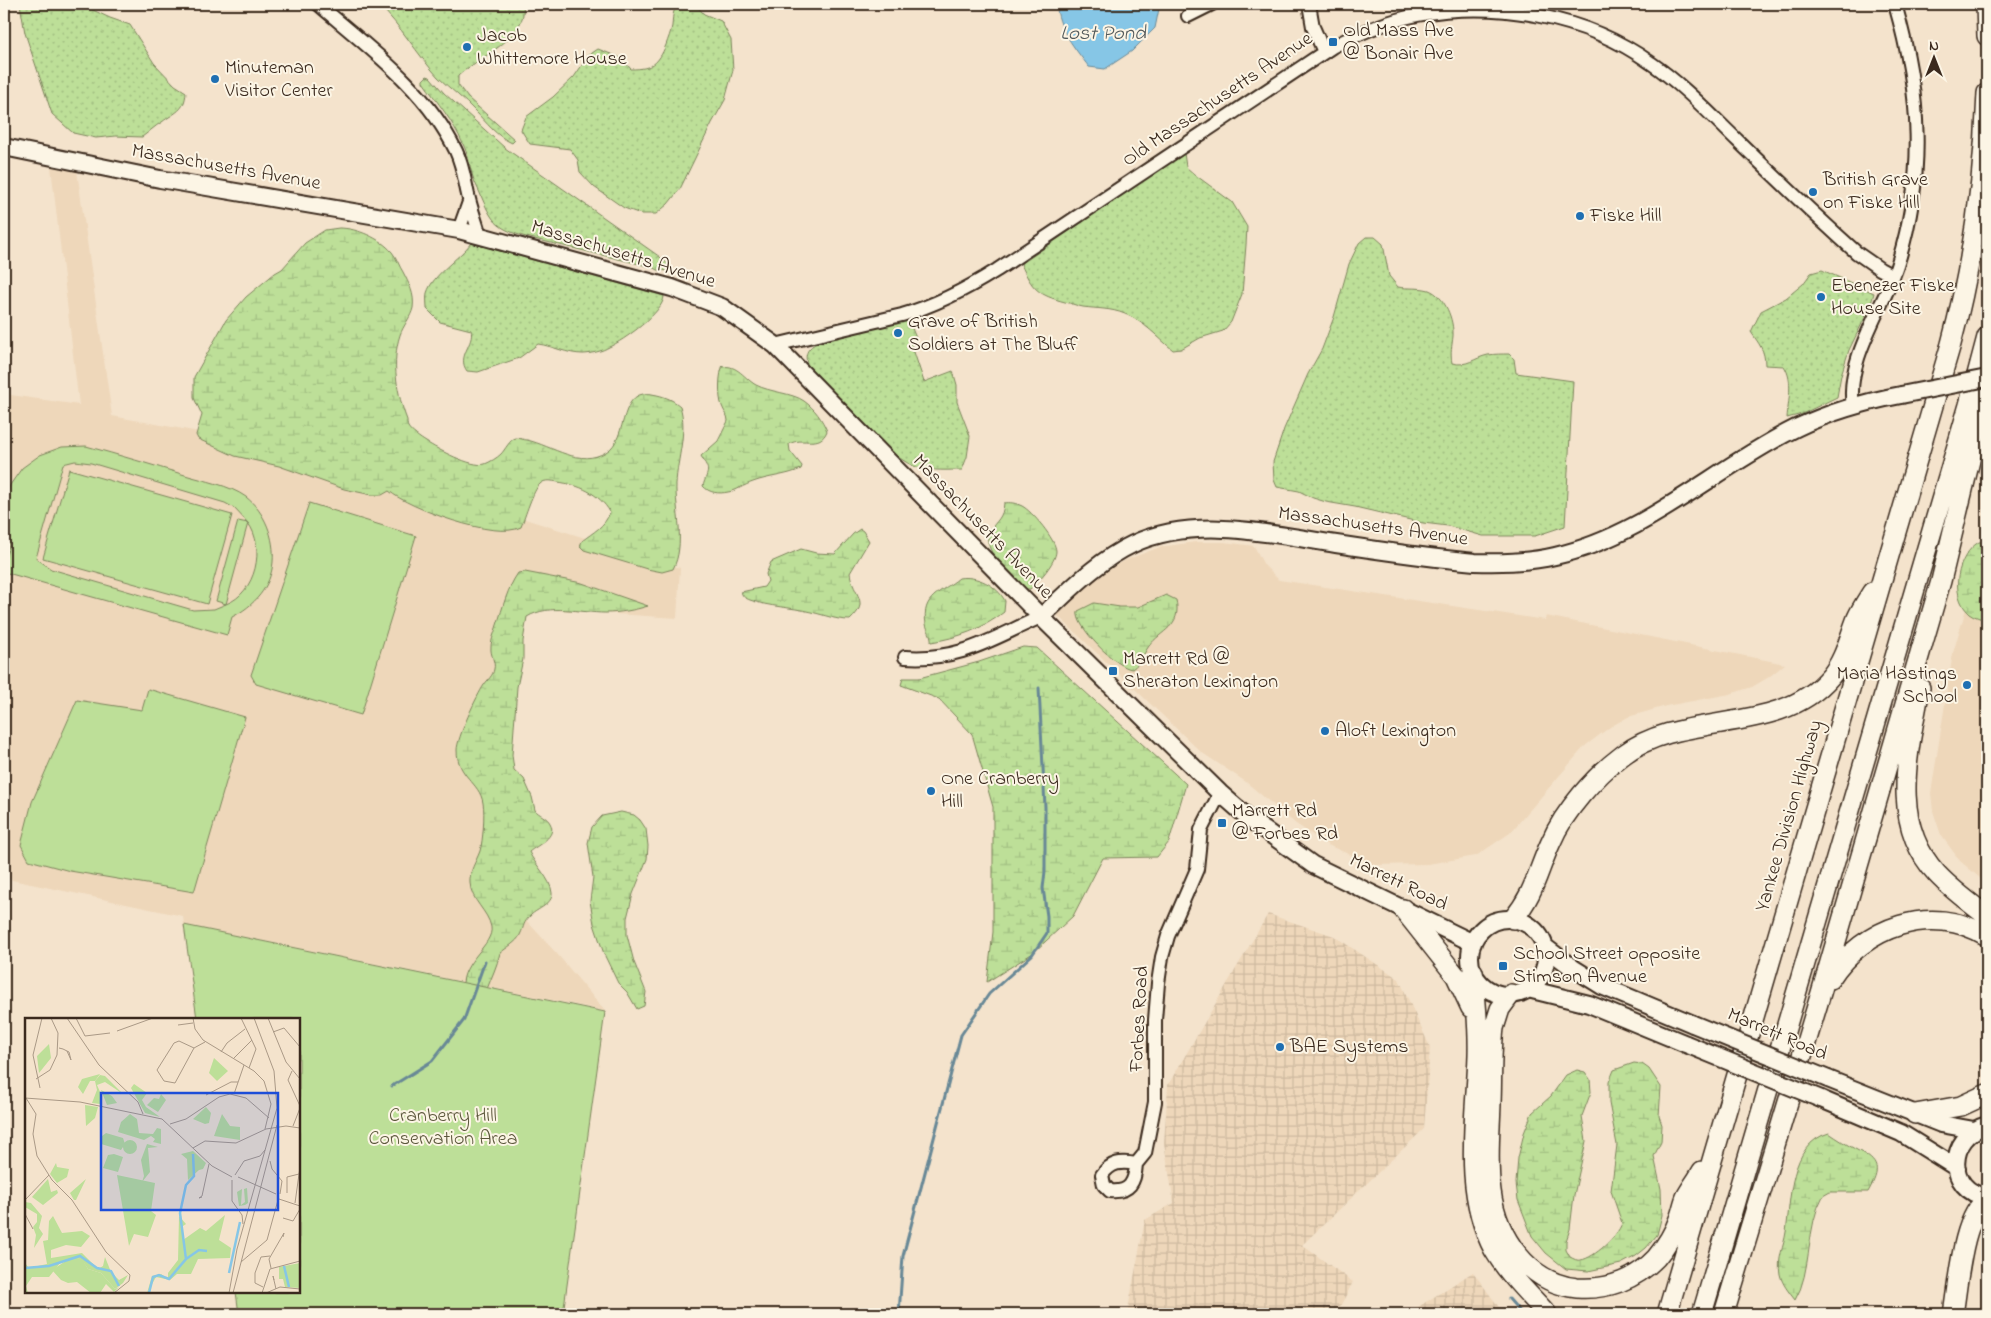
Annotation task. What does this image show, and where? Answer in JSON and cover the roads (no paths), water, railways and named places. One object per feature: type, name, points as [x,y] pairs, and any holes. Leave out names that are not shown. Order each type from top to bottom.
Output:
[{"type":"highway","points":[[1986,4],[1987,36]]},
{"type":"highway","name":"Yankee Division Highway","points":[[1667,1314],[1946,363],[1965,286],[1980,188],[1987,93]]},
{"type":"highway","points":[[1724,1314],[1821,993],[1929,620],[1978,427],[1985,346]]},
{"type":"highway","points":[[1702,1314],[1985,346]]},
{"type":"highway","points":[[1513,919],[1530,896],[1548,848],[1560,825],[1580,799],[1615,761],[1634,747],[1652,738],[1775,712],[1798,702],[1816,691],[1839,665],[1858,617],[1888,562]]},
{"type":"highway","points":[[1929,620],[1924,668],[1907,768],[1905,795],[1907,812],[1917,844],[1936,873],[1987,916]]},
{"type":"highway","points":[[1403,909],[1460,984],[1468,1001],[1478,1036]]},
{"type":"highway","points":[[1821,993],[1838,967],[1851,952],[1875,935],[1895,927],[1925,921],[1947,922],[1972,929],[1987,936]]},
{"type":"highway","points":[[1473,972],[1478,1036],[1474,1171],[1478,1209],[1487,1234],[1500,1259],[1547,1314]]},
{"type":"highway","points":[[1520,992],[1500,1009],[1494,1028],[1490,1184],[1495,1210],[1503,1231],[1513,1250],[1532,1270],[1555,1283],[1585,1288],[1600,1288],[1615,1284],[1638,1272],[1653,1260],[1668,1242],[1686,1198],[1716,1149]]},
{"type":"highway","points":[[1915,1114],[1961,1106],[1987,1094]]},
{"type":"highway","points":[[1953,1314],[1967,1232],[1974,1213],[1987,1199]]},
{"type":"main road","name":"Massachusetts Avenue","points":[[4,148],[222,190],[459,230],[686,293],[722,307],[775,345],[1041,617],[1090,571],[1121,550],[1150,538],[1191,529],[1212,528],[1263,533],[1475,562],[1502,563],[1554,557],[1601,542],[1626,530],[1782,436],[1811,421],[1853,406],[1987,378]]},
{"type":"main road","name":"Marrett Road","points":[[1041,617],[1220,793],[1268,834],[1313,865],[1473,942]]},
{"type":"main road","points":[[1520,992],[1535,984],[1544,971],[1545,947],[1532,928],[1513,919],[1499,920],[1486,926],[1481,931],[1473,942],[1470,957],[1473,972],[1487,988],[1501,994],[1520,992],[1589,1004],[1901,1133],[1957,1168]]},
{"type":"main road","name":"Marrett Road","points":[[1545,947],[1573,968],[1602,986],[1941,1124],[1981,1128]]},
{"type":"main road","points":[[1981,1128],[1960,1145],[1956,1159],[1957,1168],[1965,1186],[1987,1199]]},
{"type":"street","points":[[318,4],[406,81],[434,112],[464,170],[470,202],[480,236]]},
{"type":"street","points":[[1188,16],[1212,4]]},
{"type":"street","points":[[1309,4],[1313,27],[1324,52]]},
{"type":"street","points":[[1853,406],[1852,386],[1856,361],[1893,276],[1910,216],[1917,145],[1916,107],[1912,75],[1895,4]]},
{"type":"street","name":"Old Massachusetts Avenue","points":[[775,345],[911,312],[966,289],[1324,52],[1371,29],[1416,15],[1499,6],[1543,15],[1574,24],[1610,38],[1643,57],[1692,97],[1856,253],[1875,267],[1893,276]]},
{"type":"street","points":[[459,230],[470,202]]},
{"type":"street","points":[[905,657],[930,658],[953,654],[982,644],[1041,617]]},
{"type":"street","name":"Forbes Road","points":[[1136,1164],[1145,1153],[1155,1102],[1155,1020],[1162,957],[1168,936],[1197,868],[1201,830],[1220,793]]},
{"type":"water","name":"Lost Pond","points":[[1057,4],[1160,4],[1155,28],[1132,51],[1105,69],[1089,67],[1078,53],[1063,29]]},
{"type":"waterway","points":[[899,1314],[903,1256],[961,1035],[989,994],[1032,955],[1047,933],[1047,916],[1043,888],[1045,872],[1045,807],[1039,688]]},
{"type":"waterway","points":[[392,1086],[432,1061],[464,1020],[485,961]]},
{"type":"waterway","points":[[1509,1299],[1522,1314]]},
{"type":"place","name":"Old Mass Ave @ Bonair Ave","points":[[1333,42]]},
{"type":"place","name":"Jacob Whittemore House","points":[[467,47]]},
{"type":"place","name":"Minuteman Visitor Center","points":[[215,79]]},
{"type":"place","name":"British Grave on Fiske Hill","points":[[1813,192]]},
{"type":"place","name":"Fiske Hill","points":[[1580,216]]},
{"type":"place","name":"Ebenezer Fiske House Site","points":[[1821,297]]},
{"type":"place","name":"Grave of British Soldiers at The Bluff","points":[[898,333]]},
{"type":"place","name":"Marrett Rd @ Sheraton Lexington","points":[[1113,671]]},
{"type":"place","name":"Maria Hastings School","points":[[1967,685]]},
{"type":"place","name":"Aloft Lexington","points":[[1325,731]]},
{"type":"place","name":"One Cranberry Hill","points":[[931,791]]},
{"type":"place","name":"Marrett Rd @ Forbes Rd","points":[[1222,823]]},
{"type":"place","name":"School Street opposite Stimson Avenue","points":[[1503,966]]},
{"type":"place","name":"BAE Systems","points":[[1280,1047]]},
{"type":"park label","name":"Cranberry Hill Conservation Area","points":[[443,1128]]}]
